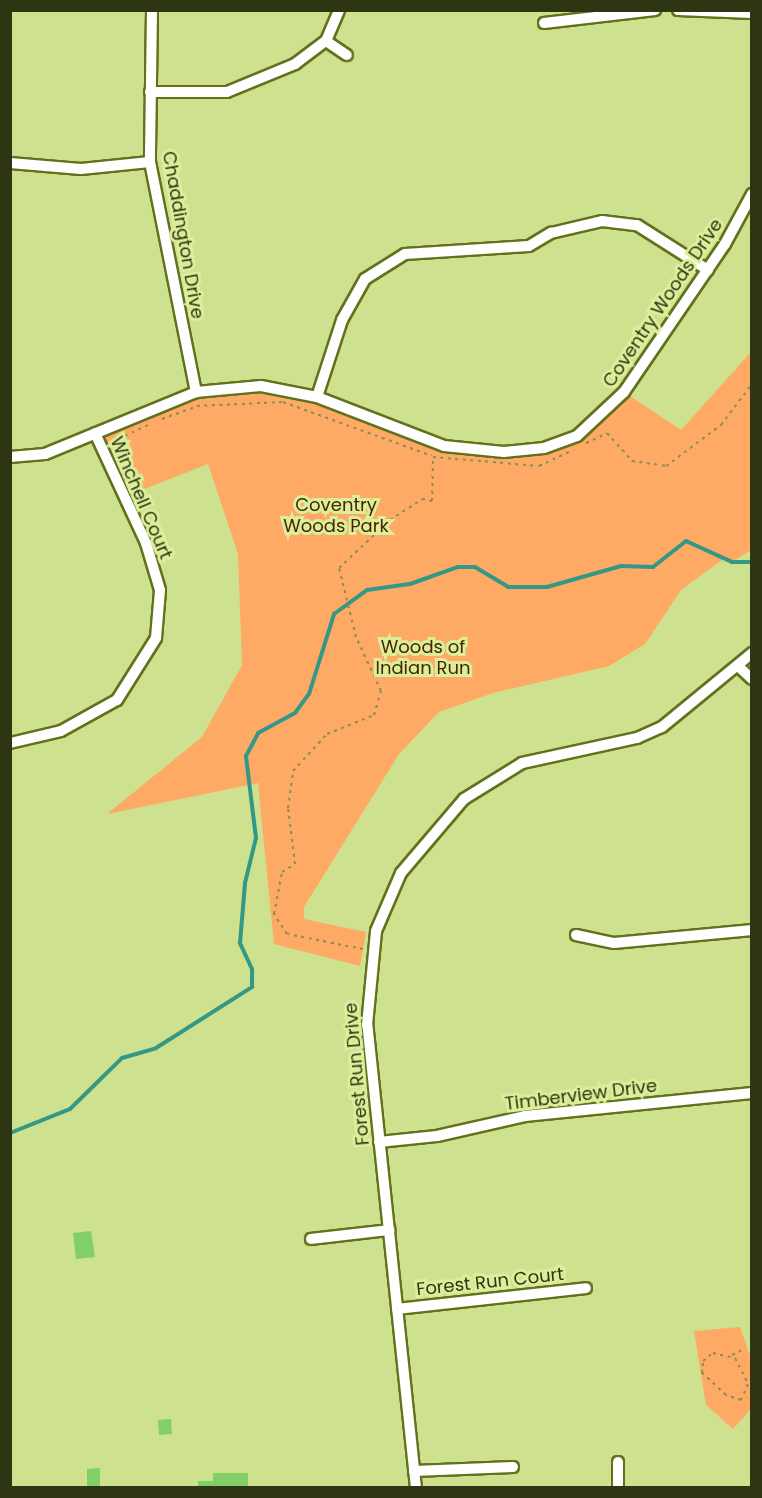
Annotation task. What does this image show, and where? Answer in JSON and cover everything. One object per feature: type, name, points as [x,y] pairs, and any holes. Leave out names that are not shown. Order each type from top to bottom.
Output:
[{"type":"street","name":"Chaddington Drive","points":[[152,10],[150,162],[196,392]]},
{"type":"street","points":[[150,92],[227,92],[295,64],[326,41],[339,10]]},
{"type":"street","points":[[544,23],[655,10]]},
{"type":"street","points":[[678,10],[752,13]]},
{"type":"street","points":[[326,41],[347,55]]},
{"type":"street","points":[[10,163],[81,170],[150,162]]},
{"type":"street","name":"Coventry Woods Drive","points":[[10,457],[45,453],[196,392],[261,386],[317,397],[444,446],[504,452],[543,448],[577,436],[624,392],[708,270],[752,194]]},
{"type":"street","points":[[317,397],[342,321],[365,279],[405,254],[529,246],[551,233],[602,221],[637,225],[708,270]]},
{"type":"street","name":"Winchell Court","points":[[10,743],[62,731],[117,700],[156,638],[160,590],[146,543],[95,434]]},
{"type":"street","name":"Forest Run Drive","points":[[416,1488],[367,1015],[371,952],[401,873],[464,799],[522,763],[637,738],[662,727],[752,653]]},
{"type":"street","points":[[738,666],[752,679]]},
{"type":"street","points":[[576,936],[614,943],[752,930]]},
{"type":"street","name":"Timberview Drive","points":[[379,1142],[437,1136],[525,1116],[752,1093]]},
{"type":"street","points":[[311,1239],[389,1230]]},
{"type":"street","name":"Forest Run Court","points":[[397,1309],[586,1288]]},
{"type":"street","points":[[618,1462],[618,1488]]},
{"type":"street","points":[[414,1471],[513,1467]]},
{"type":"path","points":[[118,439],[197,406],[283,402],[433,457],[539,466],[607,433],[632,461],[666,466],[721,425],[752,384]]},
{"type":"path","points":[[371,952],[287,934],[274,914],[282,872],[295,864],[288,808],[294,771],[327,735],[374,715],[381,691],[356,637],[339,568],[390,520],[422,499],[432,501],[433,457]]},
{"type":"path","points":[[732,1355],[750,1393],[733,1400],[702,1373],[707,1356],[732,1355],[744,1349]]},
{"type":"green space","name":"Coventry Woods Park","points":[[751,352],[751,550],[732,562],[722,560],[681,590],[645,644],[609,666],[493,693],[439,712],[399,754],[304,907],[304,919],[366,932],[360,966],[274,944],[258,783],[107,814],[202,737],[242,665],[238,554],[208,464],[124,497],[95,433],[196,392],[261,386],[317,397],[444,446],[504,452],[577,436],[624,392],[681,430]]},
{"type":"green space","points":[[740,1327],[751,1358],[751,1409],[733,1429],[706,1405],[694,1331]]},
{"type":"building","points":[[91,1231],[95,1257],[76,1259],[73,1233]]},
{"type":"building","points":[[171,1419],[172,1434],[159,1435],[158,1420]]},
{"type":"building","points":[[100,1468],[100,1487],[87,1488],[87,1469]]},
{"type":"building","points":[[213,1473],[248,1473],[248,1487],[198,1488],[198,1481],[213,1481]]},
{"type":"waterway","points":[[10,1133],[70,1109],[122,1058],[156,1048],[252,987],[252,969],[240,943],[245,883],[256,838],[246,756],[258,733],[295,713],[309,694],[334,614],[367,590],[410,584],[458,567],[475,567],[508,587],[547,587],[621,566],[653,567],[686,541],[732,562],[752,562]]},
{"type":"park label","name":"Woods of Indian Run","points":[[423,658]]}]
